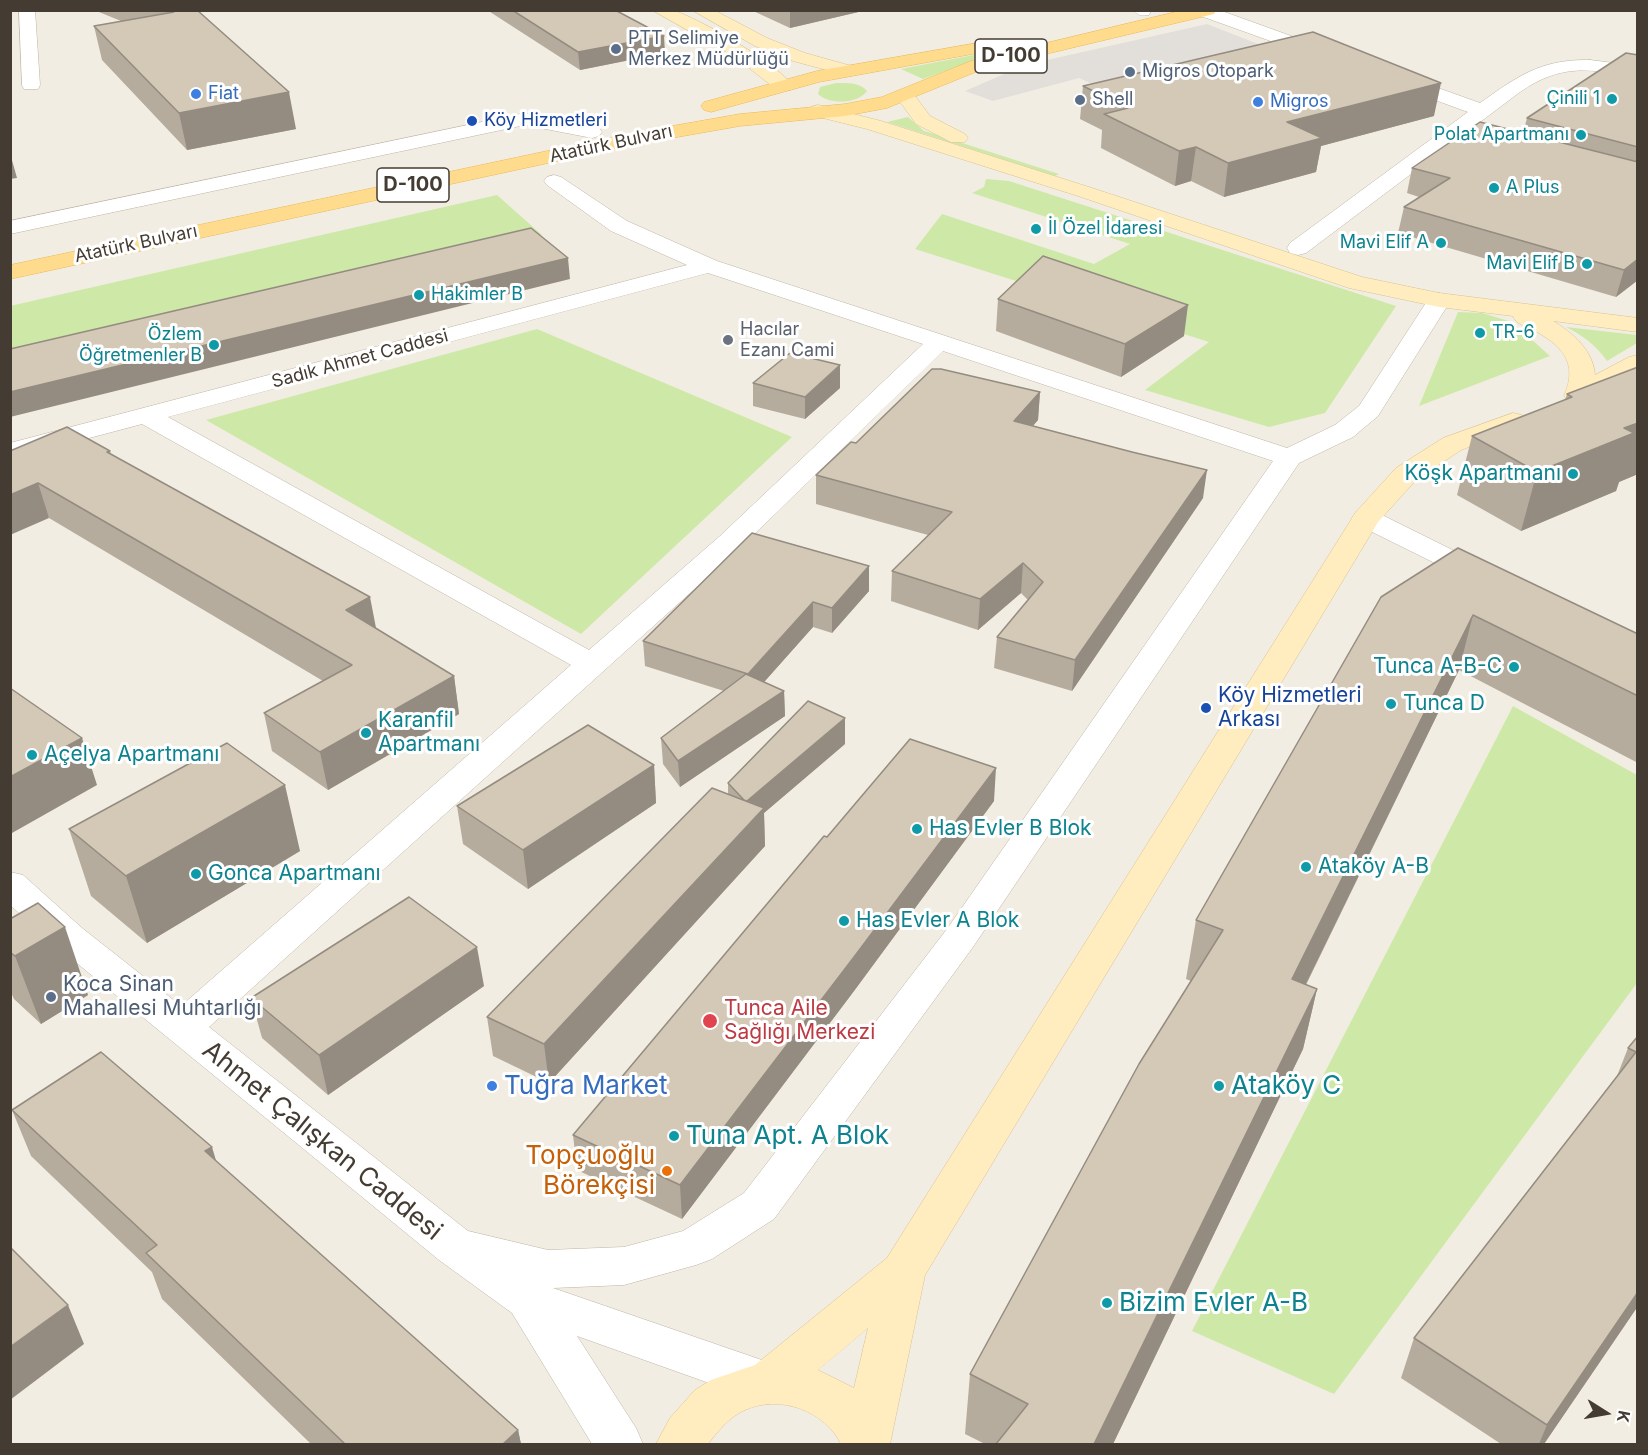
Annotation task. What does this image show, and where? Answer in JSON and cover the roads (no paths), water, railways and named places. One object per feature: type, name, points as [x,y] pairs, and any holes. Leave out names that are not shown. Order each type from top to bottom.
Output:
[{"type":"main road","points":[[660,10],[769,71],[784,86],[787,96],[796,104],[874,125],[1085,192],[1340,278],[1388,291],[1439,300],[1638,325]]},
{"type":"main road","points":[[700,10],[761,42],[799,57],[887,84],[904,96],[923,120],[961,139],[1298,248],[1412,280],[1638,310]]},
{"type":"main road","name":"Atatürk Bulvarı","points":[[10,256],[592,132],[849,71],[944,55],[1144,11]]},
{"type":"main road","name":"Atatürk Bulvarı","points":[[10,272],[632,139],[740,120],[876,104],[904,96],[976,65],[1206,11]]},
{"type":"main road","points":[[1487,306],[1546,326],[1564,341],[1580,359],[1583,374],[1578,396]]},
{"type":"main road","points":[[1578,396],[1638,362]]},
{"type":"main road","points":[[768,1383],[903,1271],[1366,518],[1406,474],[1452,444],[1578,396],[1638,381]]},
{"type":"main road","points":[[866,1444],[903,1271]]},
{"type":"main road","points":[[680,1444],[691,1427],[712,1405],[738,1390],[768,1383],[798,1385],[826,1395],[850,1413],[866,1444]]},
{"type":"street","points":[[27,10],[31,85]]},
{"type":"street","points":[[1206,11],[1339,59]]},
{"type":"street","points":[[1298,248],[1513,88],[1543,71],[1571,66],[1609,67],[1638,72]]},
{"type":"street","points":[[1383,75],[1483,111]]},
{"type":"street","points":[[10,228],[525,119],[592,132]]},
{"type":"street","points":[[1454,133],[1477,139]]},
{"type":"street","points":[[554,182],[619,226],[708,266],[1289,457]]},
{"type":"street","name":"Sadık Ahmet Caddesi","points":[[10,451],[708,266]]},
{"type":"street","points":[[455,1247],[548,1269],[624,1266],[696,1246],[759,1206],[960,938],[1289,457],[1344,431],[1369,411],[1439,300]]},
{"type":"street","points":[[182,1028],[730,542],[938,343]]},
{"type":"street","points":[[147,416],[592,664]]},
{"type":"street","points":[[1366,518],[1505,586]]},
{"type":"street","name":"Ahmet Çalışkan Caddesi","points":[[10,884],[54,946],[182,1028],[455,1247],[528,1299],[768,1383]]},
{"type":"street","name":"Ahmet Çalışkan Caddesi","points":[[528,1299],[617,1444]]},
{"type":"place","name":"PTT Selimiye Merkez Müdürlüğü","points":[[616,49]]},
{"type":"place","name":"Migros Otopark","points":[[1130,72]]},
{"type":"place","name":"Fiat","points":[[196,94]]},
{"type":"place","name":"Çinili 1","points":[[1612,99]]},
{"type":"place","name":"Shell","points":[[1080,100]]},
{"type":"place","name":"Migros","points":[[1258,102]]},
{"type":"place","name":"Köy Hizmetleri","points":[[472,121]]},
{"type":"place","name":"Polat Apartmanı","points":[[1581,135]]},
{"type":"place","name":"A Plus","points":[[1494,188]]},
{"type":"place","name":"İl Özel İdaresi","points":[[1036,229]]},
{"type":"place","name":"Mavi Elif A","points":[[1441,243]]},
{"type":"place","name":"Mavi Elif B","points":[[1587,264]]},
{"type":"place","name":"Hakimler B","points":[[419,295]]},
{"type":"place","name":"TR-6","points":[[1480,333]]},
{"type":"place","name":"Hacılar Ezanı Cami","points":[[728,340]]},
{"type":"place","name":"Özlem Öğretmenler B","points":[[214,345]]},
{"type":"place","name":"Köşk Apartmanı","points":[[1573,474]]},
{"type":"place","name":"Tunca A-B-C","points":[[1514,667]]},
{"type":"place","name":"Tunca D","points":[[1391,704]]},
{"type":"place","name":"Köy Hizmetleri Arkası","points":[[1206,708]]},
{"type":"place","name":"Karanfil Apartmanı","points":[[366,733]]},
{"type":"place","name":"Açelya Apartmanı","points":[[32,755]]},
{"type":"place","name":"Has Evler B Blok","points":[[917,829]]},
{"type":"place","name":"Ataköy A-B","points":[[1306,867]]},
{"type":"place","name":"Gonca Apartmanı","points":[[196,874]]},
{"type":"place","name":"Has Evler A Blok","points":[[844,921]]},
{"type":"place","name":"Koca Sinan Mahallesi Muhtarlığı","points":[[51,997]]},
{"type":"place","name":"Tunca Aile Sağlığı Merkezi","points":[[710,1021]]},
{"type":"place","name":"Tuğra Market","points":[[492,1086]]},
{"type":"place","name":"Ataköy C","points":[[1219,1086]]},
{"type":"place","name":"Tuna Apt. A Blok","points":[[674,1136]]},
{"type":"place","name":"Topçuoğlu Börekçisi","points":[[667,1171]]},
{"type":"place","name":"Bizim Evler A-B","points":[[1107,1303]]}]
